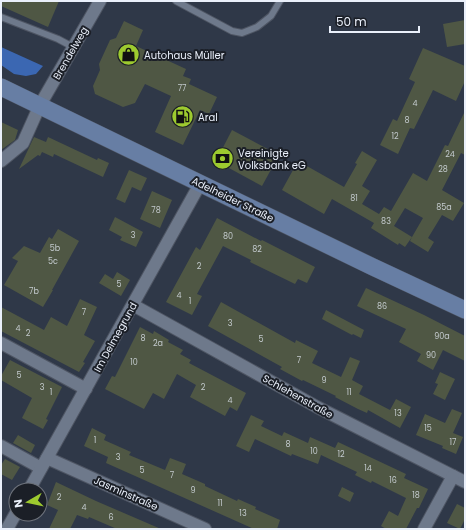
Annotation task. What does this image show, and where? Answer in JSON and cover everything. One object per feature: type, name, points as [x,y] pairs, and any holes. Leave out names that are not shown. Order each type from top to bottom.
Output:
[{"type":"main road","name":"Adelheider Straße","points":[[1,87],[200,184],[465,310]]},
{"type":"street","name":"Brendelweg","points":[[1,161],[23,144],[40,105],[100,1]]},
{"type":"street","name":"Im Delmegrund","points":[[33,482],[200,184]]},
{"type":"street","name":"Schlehenstraße","points":[[133,305],[317,407],[465,482]]},
{"type":"street","points":[[1,343],[86,389]]},
{"type":"street","points":[[1,446],[41,468]]},
{"type":"street","name":"Jasminstraße","points":[[47,458],[205,529]]},
{"type":"street","points":[[424,529],[453,476]]},
{"type":"lane","points":[[176,1],[232,31],[242,33],[257,26],[270,16],[280,1]]},
{"type":"lane","points":[[1,16],[58,39],[73,47]]},
{"type":"shaded area","points":[[1,47],[43,66],[36,74],[26,76],[14,74],[1,65]]},
{"type":"building","points":[[1,1],[59,1],[48,27],[1,6]]},
{"type":"building","points":[[465,20],[465,44],[447,47],[443,24]]},
{"type":"building","name":"Autohaus Müller","points":[[124,21],[143,30],[136,46],[186,69],[183,76],[191,79],[189,84],[217,97],[209,114],[200,110],[183,145],[155,132],[171,96],[145,84],[135,103],[123,107],[95,94],[93,86],[100,70],[99,64],[110,40],[116,38]]},
{"type":"building","points":[[423,48],[465,66],[465,81],[456,101],[433,90],[414,129],[410,128],[398,154],[380,145],[393,119],[397,121],[415,82],[409,79]]},
{"type":"building","points":[[465,111],[465,155],[461,153],[442,190],[464,203],[453,221],[442,215],[428,238],[434,242],[428,252],[410,241],[412,237],[405,247],[399,243],[398,245],[371,228],[374,223],[332,199],[324,214],[282,190],[298,161],[344,187],[357,164],[355,163],[362,151],[377,160],[362,186],[370,191],[362,204],[379,214],[384,207],[391,211],[413,173],[427,181],[445,145],[448,146]],"holes":[[[405,208],[423,218],[412,237],[394,226]]]},
{"type":"building","points":[[1,122],[18,130],[15,140],[1,150]]},
{"type":"building","points":[[232,130],[279,155],[262,186],[216,161]]},
{"type":"building","points":[[34,137],[46,142],[48,137],[97,160],[98,158],[109,163],[103,177],[54,154],[53,157],[42,152],[40,156],[38,155],[19,169]]},
{"type":"building","points":[[129,170],[147,178],[141,191],[132,187],[125,203],[116,199]]},
{"type":"building","points":[[152,191],[172,200],[160,228],[140,219]]},
{"type":"building","points":[[115,217],[143,232],[136,247],[120,240],[122,237],[109,230]]},
{"type":"building","points":[[217,218],[315,267],[307,283],[298,279],[295,284],[250,262],[251,260],[223,246],[197,294],[202,296],[192,315],[166,302],[196,247],[200,250]]},
{"type":"building","points":[[58,229],[79,241],[43,307],[4,285],[18,261],[12,258],[24,246],[40,253],[49,237],[52,239]]},
{"type":"building","points":[[117,272],[130,280],[121,296],[99,283],[105,274],[113,279]]},
{"type":"building","points":[[366,288],[465,336],[465,361],[443,350],[433,370],[417,361],[421,354],[399,342],[406,329],[357,306]]},
{"type":"building","points":[[80,299],[97,307],[84,335],[95,341],[83,362],[85,363],[79,372],[1,331],[1,307],[44,330],[51,317],[67,326]]},
{"type":"building","points":[[221,302],[295,343],[296,340],[318,351],[312,363],[341,377],[350,357],[360,361],[352,380],[363,386],[359,394],[390,410],[396,399],[411,407],[400,428],[368,410],[367,413],[335,397],[336,396],[303,380],[302,381],[280,369],[282,367],[208,326]]},
{"type":"building","points":[[326,310],[364,330],[361,338],[353,334],[352,335],[322,319]]},
{"type":"building","points":[[140,327],[153,334],[154,331],[169,340],[168,342],[183,350],[180,354],[191,360],[189,363],[246,393],[237,411],[230,407],[225,416],[190,397],[196,385],[177,374],[164,399],[153,393],[144,409],[105,389],[112,376],[115,377]]},
{"type":"building","points":[[10,360],[62,387],[46,419],[48,420],[43,429],[22,418],[32,398],[1,380],[1,376]]},
{"type":"building","points":[[440,372],[455,379],[445,400],[433,394],[438,384],[435,383]]},
{"type":"building","points":[[452,409],[462,413],[453,433],[463,437],[456,454],[442,448],[443,446],[416,435],[425,414],[445,423]]},
{"type":"building","points":[[251,415],[264,421],[261,426],[282,436],[284,432],[308,443],[310,437],[335,448],[338,442],[406,474],[404,478],[428,489],[419,508],[417,508],[406,529],[386,529],[381,526],[389,511],[398,516],[406,498],[372,481],[371,483],[355,475],[357,472],[321,455],[318,464],[292,454],[291,456],[255,439],[249,452],[236,446]]},
{"type":"building","points":[[92,428],[106,435],[104,440],[131,452],[129,455],[165,470],[170,458],[186,464],[182,474],[237,501],[238,499],[256,507],[255,509],[280,520],[277,529],[254,529],[106,463],[108,457],[84,446]]},
{"type":"building","points":[[18,435],[35,445],[31,453],[13,443]]},
{"type":"building","points":[[5,459],[20,467],[12,480],[1,474],[1,465]]},
{"type":"building","points":[[56,482],[161,529],[117,529],[89,517],[88,519],[77,515],[70,529],[49,529],[58,510],[48,505]]},
{"type":"building","points":[[342,487],[354,493],[350,502],[338,496]]},
{"type":"building","points":[[457,504],[465,508],[465,519],[460,529],[447,523]]},
{"type":"place","name":"Autohaus Müller","points":[[129,55]]},
{"type":"place","name":"Aral","points":[[182,117]]},
{"type":"place","name":"Vereinigte Volksbank eG","points":[[222,159]]}]
